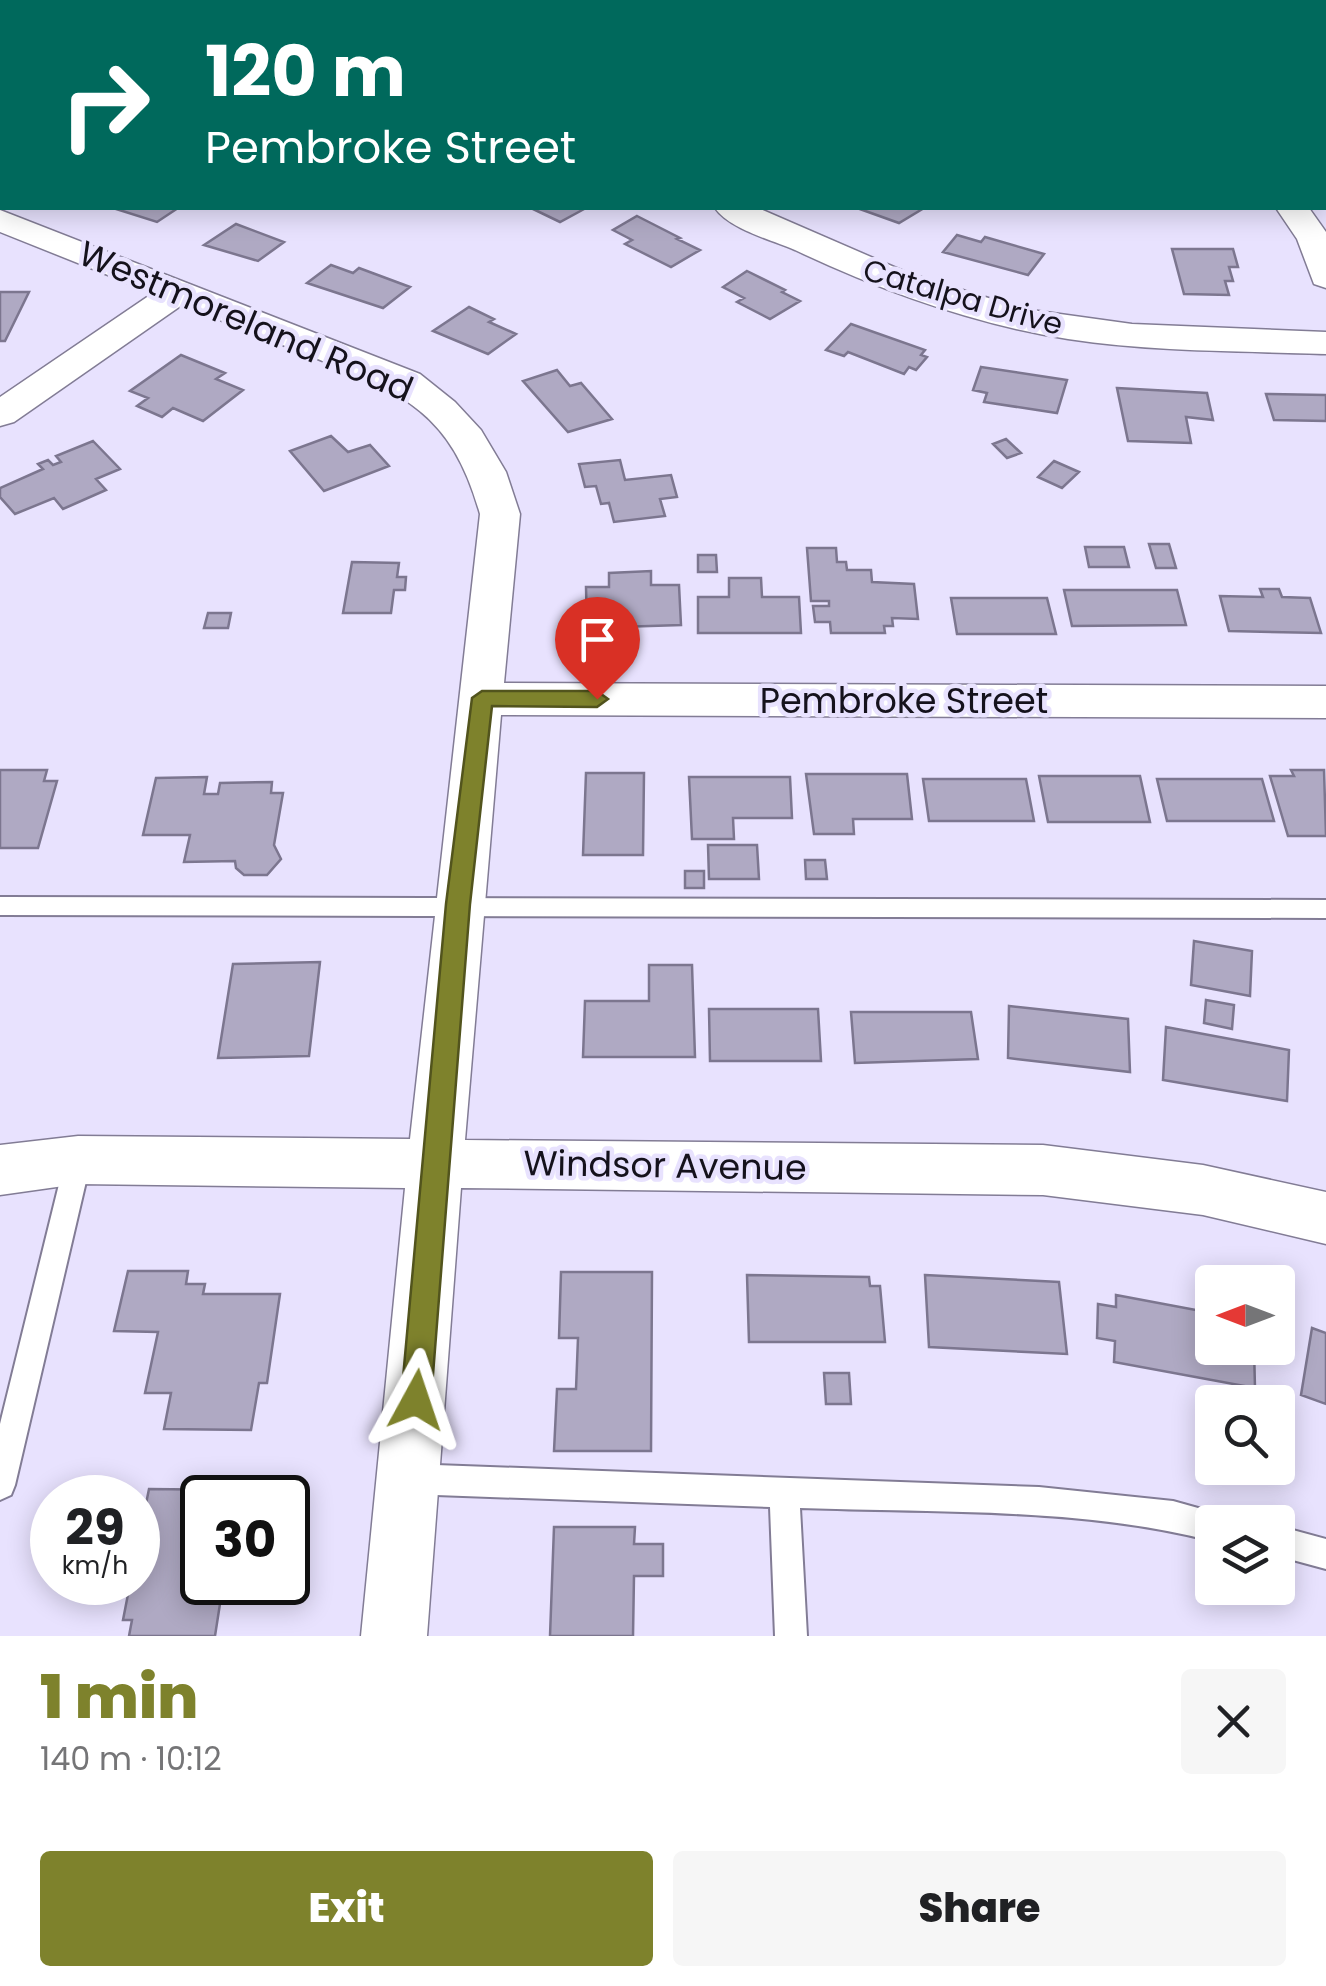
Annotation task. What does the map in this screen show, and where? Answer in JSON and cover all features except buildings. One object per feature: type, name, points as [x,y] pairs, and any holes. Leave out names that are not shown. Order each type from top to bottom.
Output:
[{"type":"street","name":"Catalpa Drive","points":[[736,210],[861,270],[1004,315],[1134,336],[1326,342]]},
{"type":"street","points":[[1293,210],[1314,240],[1326,277]]},
{"type":"street","name":"Westmoreland Road","points":[[0,220],[407,382],[458,424],[478,450],[500,514],[458,904],[394,1636]]},
{"type":"street","points":[[0,414],[181,290]]},
{"type":"street","name":"Pembroke Street","points":[[482,698],[1326,702]]},
{"type":"street","name":"Windsor Avenue","points":[[0,1170],[78,1160],[1044,1170],[1203,1190],[1326,1218]]},
{"type":"lane","points":[[0,906],[458,904],[1326,909]]},
{"type":"lane","points":[[0,1485],[78,1160]]},
{"type":"lane","points":[[409,1479],[1039,1502],[1195,1522]]},
{"type":"lane","points":[[784,1492],[791,1636]]},
{"type":"lane","points":[[1295,1546],[1326,1554]]},
{"type":"route","points":[[416,1400],[458,904],[482,698],[597,699]]}]
